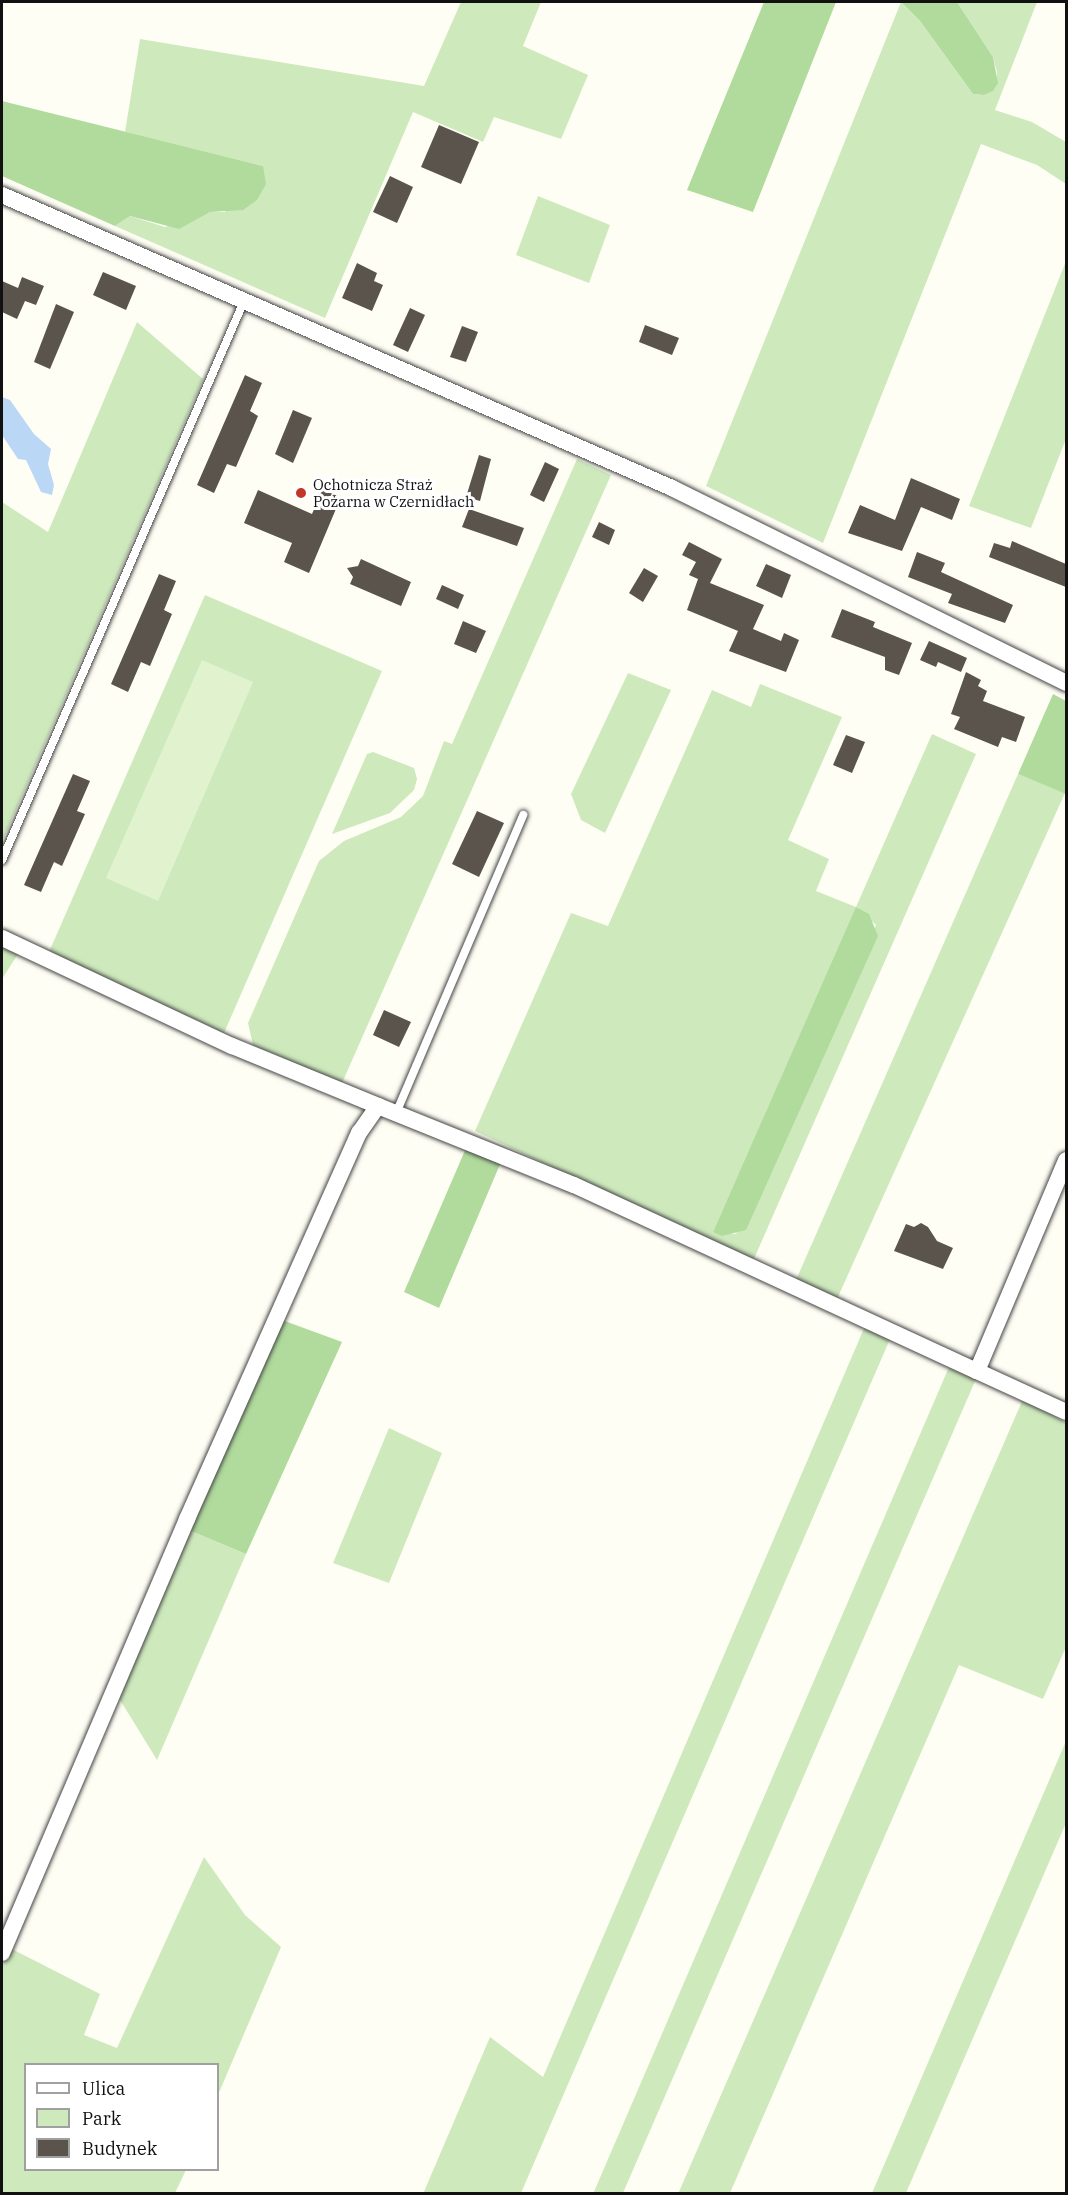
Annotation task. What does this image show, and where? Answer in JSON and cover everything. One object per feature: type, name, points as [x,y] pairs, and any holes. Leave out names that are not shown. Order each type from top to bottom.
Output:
[{"type":"street","points":[[2,195],[672,488],[1066,683]]},
{"type":"street","points":[[2,938],[232,1046],[378,1106],[397,1111],[574,1185],[1066,1412]]},
{"type":"street","points":[[2,1953],[187,1519],[359,1133],[378,1106]]},
{"type":"street","points":[[977,1371],[1066,1160]]},
{"type":"lane","points":[[2,860],[244,301]]},
{"type":"lane","points":[[397,1111],[524,815]]},
{"type":"green space","points":[[461,2],[541,2],[523,46],[588,75],[561,139],[494,117],[483,142],[413,112],[325,318],[115,226],[130,216],[165,227],[210,212],[225,212],[263,166],[125,132],[140,39],[424,86]]},
{"type":"green space","points":[[764,2],[836,2],[753,212],[687,190]]},
{"type":"green space","points":[[901,2],[920,21],[973,94],[984,95],[997,83],[993,57],[957,2],[1037,2],[995,110],[1032,122],[1066,142],[1066,184],[1037,165],[981,144],[823,543],[706,486]]},
{"type":"green space","points":[[901,2],[957,2],[993,57],[998,83],[993,91],[984,95],[973,94],[920,21]]},
{"type":"green space","points":[[2,101],[263,166],[266,184],[257,200],[243,210],[210,212],[179,229],[130,216],[115,226],[2,176]]},
{"type":"green space","points":[[538,196],[610,225],[589,283],[516,255]]},
{"type":"green space","points":[[1066,261],[1066,439],[1031,528],[969,506]]},
{"type":"green space","points":[[137,322],[203,379],[2,842],[2,502],[48,532]]},
{"type":"green space","points":[[577,459],[611,475],[342,1083],[253,1045],[248,1023],[319,861],[344,841],[401,817],[423,796],[444,741],[452,744]]},
{"type":"green space","points":[[205,595],[382,671],[224,1033],[49,952]]},
{"type":"green space","points":[[202,660],[253,682],[158,901],[106,878]]},
{"type":"green space","points":[[628,673],[671,690],[605,833],[581,820],[571,794]]},
{"type":"green space","points":[[760,684],[842,717],[788,840],[829,859],[816,891],[856,907],[932,734],[976,754],[753,1261],[475,1131],[571,913],[608,926],[712,690],[751,707]],"holes":[[[857,907],[876,925],[736,1234],[713,1232]]]},
{"type":"green space","points":[[1053,694],[1066,701],[1066,794],[1018,774]]},
{"type":"green space","points":[[373,752],[414,768],[417,779],[414,790],[390,813],[332,834],[367,754]]},
{"type":"green space","points":[[1018,774],[1065,793],[837,1299],[796,1280]]},
{"type":"green space","points":[[856,907],[869,914],[878,936],[746,1230],[722,1236],[713,1232]]},
{"type":"green space","points":[[2,947],[18,954],[2,979]]},
{"type":"green space","points":[[466,1148],[501,1162],[439,1308],[404,1292]]},
{"type":"green space","points":[[282,1320],[342,1342],[246,1554],[191,1531]]},
{"type":"green space","points":[[865,1326],[890,1339],[521,2193],[423,2194],[490,2037],[543,2077]]},
{"type":"green space","points":[[949,1367],[976,1379],[623,2193],[593,2194]]},
{"type":"green space","points":[[1023,1399],[1066,1423],[1066,1647],[1043,1699],[959,1665],[730,2193],[678,2194]]},
{"type":"green space","points":[[389,1428],[442,1453],[389,1583],[333,1563]]},
{"type":"green space","points":[[191,1531],[246,1554],[157,1760],[117,1695]]},
{"type":"green space","points":[[1066,1741],[1066,1823],[906,2193],[872,2193]]},
{"type":"green space","points":[[204,1857],[245,1915],[281,1947],[219,2093],[219,2063],[24,2063],[24,2171],[186,2171],[175,2193],[2,2194],[2,1968],[10,1948],[100,1994],[84,2035],[117,2048]]},
{"type":"water","points":[[2,397],[10,400],[34,434],[51,449],[48,464],[54,485],[52,495],[41,492],[26,460],[18,459],[2,435]]},
{"type":"building","points":[[439,125],[479,142],[461,184],[421,167]]},
{"type":"building","points":[[390,176],[413,187],[397,223],[373,212]]},
{"type":"building","points":[[357,263],[377,273],[374,281],[383,285],[372,311],[342,298]]},
{"type":"building","points":[[103,272],[136,286],[126,310],[93,295]]},
{"type":"building","points":[[22,277],[44,286],[36,305],[25,301],[17,319],[2,312],[2,281],[18,288]]},
{"type":"building","points":[[56,304],[74,312],[50,369],[34,362]]},
{"type":"building","points":[[410,308],[425,315],[408,352],[393,345]]},
{"type":"building","points":[[645,325],[679,338],[672,355],[639,342]]},
{"type":"building","points":[[462,326],[478,332],[466,362],[450,357]]},
{"type":"building","points":[[245,375],[262,383],[250,411],[258,416],[236,467],[227,464],[214,493],[197,485]]},
{"type":"building","points":[[293,410],[312,418],[293,463],[275,454]]},
{"type":"building","points":[[479,455],[491,459],[480,501],[466,497]]},
{"type":"building","points":[[545,462],[559,469],[544,502],[530,495]]},
{"type":"building","points":[[911,478],[960,499],[952,520],[921,507],[902,551],[848,533],[860,505],[895,520]]},
{"type":"building","points":[[258,490],[312,514],[322,490],[341,497],[309,573],[284,562],[292,543],[244,523]]},
{"type":"building","points":[[469,509],[524,528],[517,546],[462,527]]},
{"type":"building","points":[[599,522],[615,530],[609,545],[592,537]]},
{"type":"building","points":[[1012,541],[1066,564],[1066,587],[989,557],[994,543],[1010,548]]},
{"type":"building","points":[[689,542],[722,559],[710,583],[764,605],[753,629],[781,641],[784,633],[799,640],[786,672],[729,651],[738,631],[687,610],[698,579],[689,575],[696,562],[682,555]]},
{"type":"building","points":[[917,552],[945,563],[941,572],[1013,605],[1005,623],[948,603],[952,594],[908,577]]},
{"type":"building","points":[[361,559],[411,582],[401,606],[350,584],[353,577],[347,568],[358,566]]},
{"type":"building","points":[[766,564],[791,575],[782,598],[756,586]]},
{"type":"building","points":[[644,568],[658,576],[643,602],[629,593]]},
{"type":"building","points":[[159,574],[176,581],[164,610],[172,614],[150,666],[141,662],[128,692],[111,684]]},
{"type":"building","points":[[442,585],[464,595],[458,609],[436,599]]},
{"type":"building","points":[[842,609],[875,622],[873,627],[912,643],[899,675],[885,670],[885,657],[831,637]]},
{"type":"building","points":[[463,621],[486,631],[476,653],[454,644]]},
{"type":"building","points":[[929,641],[967,658],[961,672],[938,662],[936,667],[920,660]]},
{"type":"building","points":[[966,672],[981,680],[978,686],[987,691],[983,701],[1025,717],[1016,742],[1002,737],[998,747],[954,729],[960,717],[951,714]]},
{"type":"building","points":[[846,735],[865,742],[852,773],[833,765]]},
{"type":"building","points":[[73,774],[90,781],[77,811],[85,814],[62,866],[54,862],[41,892],[24,885]]},
{"type":"building","points":[[477,811],[504,823],[479,877],[452,864]]},
{"type":"building","points":[[384,1010],[411,1022],[399,1047],[373,1035]]},
{"type":"building","points":[[921,1223],[928,1227],[937,1241],[953,1248],[943,1269],[894,1251],[906,1224],[914,1227]]},
{"type":"place","name":"Ochotnicza Straż Pożarna w Czernidłach","points":[[301,493]]}]
